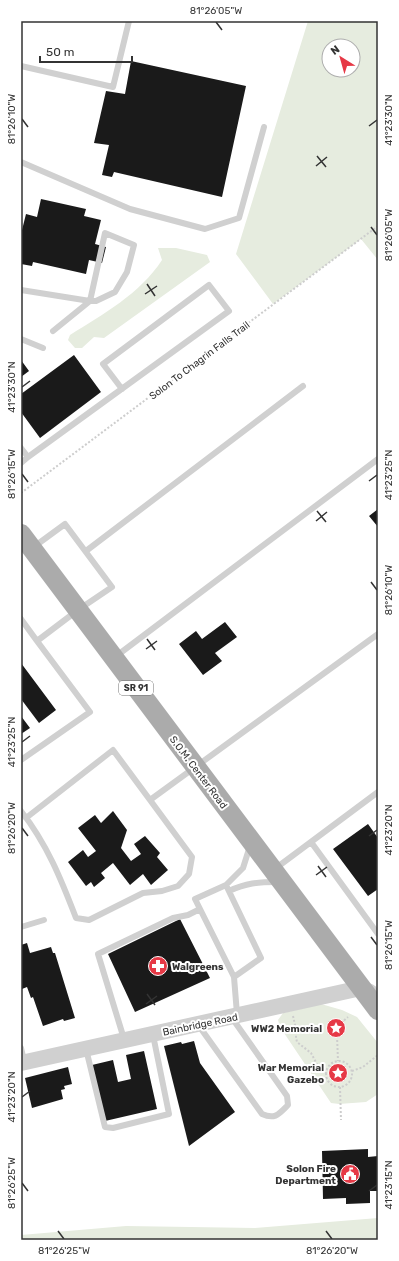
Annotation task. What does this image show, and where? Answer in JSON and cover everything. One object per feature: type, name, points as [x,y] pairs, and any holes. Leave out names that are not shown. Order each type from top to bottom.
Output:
[{"type":"main road","name":"S.O.M. Center Road","points":[[26,541],[252,842],[370,992],[378,1010]]},
{"type":"street","name":"Bainbridge Road","points":[[22,1058],[86,1049],[234,1016],[370,992]]},
{"type":"lane","points":[[21,66],[113,87],[129,21]]},
{"type":"lane","points":[[21,162],[130,209],[205,229],[238,218],[264,127]]},
{"type":"lane","points":[[21,290],[90,301],[96,301],[114,292],[127,272],[134,245],[105,233],[90,301],[53,330]]},
{"type":"lane","points":[[21,463],[229,311],[209,285],[103,364],[122,389]]},
{"type":"lane","points":[[21,339],[43,348]]},
{"type":"lane","points":[[86,551],[302,386]]},
{"type":"lane","points":[[21,448],[28,457]]},
{"type":"lane","points":[[114,658],[378,459]]},
{"type":"lane","points":[[26,541],[65,524],[112,587],[78,610],[37,641]]},
{"type":"lane","points":[[21,620],[90,712],[21,760]]},
{"type":"lane","points":[[150,800],[378,634]]},
{"type":"lane","points":[[21,811],[26,818],[33,826],[56,867],[76,918],[89,920],[143,893],[162,891],[178,886],[189,874],[192,857],[113,750],[26,818]]},
{"type":"lane","points":[[198,1024],[206,1038],[262,1114],[269,1117],[278,1114],[288,1105],[287,1096],[234,1016],[234,977],[195,900],[227,888],[258,882],[278,876],[311,842],[378,792]]},
{"type":"lane","points":[[227,888],[244,867],[252,842]]},
{"type":"lane","points":[[311,842],[378,934]]},
{"type":"lane","points":[[227,888],[261,958],[234,977]]},
{"type":"lane","points":[[124,1040],[98,954],[173,918],[200,909]]},
{"type":"lane","points":[[21,927],[44,920]]},
{"type":"lane","points":[[86,1049],[105,1127],[113,1128],[127,1125],[169,1114],[153,1034]]},
{"type":"path","name":"Solon To Chagrin Falls Trail","points":[[21,493],[378,226]]},
{"type":"path","points":[[292,1015],[297,1042],[311,1053],[319,1068],[326,1070]]},
{"type":"path","points":[[341,1023],[348,1017]]},
{"type":"path","points":[[336,1036],[330,1033],[328,1026],[333,1021],[338,1021],[341,1023]]},
{"type":"path","points":[[336,1036],[342,1032],[343,1026],[341,1023]]},
{"type":"path","points":[[336,1036],[338,1061]]},
{"type":"path","points":[[352,1071],[363,1067],[378,1055]]},
{"type":"path","points":[[338,1061],[347,1063],[352,1071],[352,1079],[346,1086],[334,1086],[327,1081],[326,1070],[330,1064],[338,1061]]},
{"type":"path","points":[[340,1087],[341,1120]]},
{"type":"shaded area","points":[[308,21],[378,21],[378,260],[361,239],[273,304],[236,254]]},
{"type":"shaded area","points":[[158,248],[176,248],[207,255],[210,262],[104,338],[94,337],[82,348],[75,348],[68,340],[70,335],[108,311],[143,283],[162,260]]},
{"type":"shaded area","points":[[321,1004],[342,1010],[357,1017],[378,1043],[378,1094],[366,1102],[339,1104],[331,1103],[280,1027],[278,1020],[283,1013]]},
{"type":"shaded area","points":[[378,1218],[378,1240],[21,1240],[21,1235],[126,1226],[255,1228]]},
{"type":"building","points":[[131,61],[246,86],[222,197],[114,172],[112,177],[102,175],[109,145],[94,143],[106,91],[125,94]]},
{"type":"building","points":[[41,199],[86,209],[84,216],[101,220],[95,244],[106,247],[102,263],[89,260],[86,274],[33,262],[32,266],[21,264],[21,234],[26,214],[37,217]]},
{"type":"building","points":[[74,355],[101,392],[40,438],[21,412],[21,394]]},
{"type":"building","points":[[21,360],[29,371],[21,377]]},
{"type":"building","points":[[378,509],[378,527],[369,516]]},
{"type":"building","points":[[225,622],[237,637],[215,653],[222,661],[203,675],[179,644],[196,631],[202,639]]},
{"type":"building","points":[[21,663],[56,710],[39,723],[21,699]]},
{"type":"building","points":[[21,716],[30,728],[21,734]]},
{"type":"building","points":[[113,811],[127,830],[121,848],[131,861],[141,854],[134,844],[145,836],[160,853],[157,857],[168,870],[151,885],[143,874],[130,885],[113,863],[101,873],[105,878],[94,887],[91,882],[86,886],[68,862],[83,850],[88,857],[96,851],[78,828],[95,815],[101,823]]},
{"type":"building","points":[[368,824],[378,838],[378,889],[368,896],[333,849]]},
{"type":"building","name":"Walgreens","points":[[180,919],[210,978],[135,1012],[108,954]]},
{"type":"building","points":[[27,943],[30,953],[51,947],[53,953],[55,953],[75,1018],[64,1021],[63,1019],[43,1026],[33,997],[31,998],[27,987],[22,989],[21,985],[21,945]]},
{"type":"building","points":[[194,1041],[200,1063],[235,1112],[189,1146],[164,1046]]},
{"type":"building","points":[[144,1051],[157,1109],[105,1121],[92,1065],[113,1060],[118,1082],[131,1079],[126,1055]]},
{"type":"building","points":[[336,1066],[342,1066],[347,1071],[345,1080],[342,1082],[336,1082],[331,1077],[331,1071]]},
{"type":"building","points":[[68,1067],[72,1084],[64,1086],[65,1089],[61,1090],[63,1099],[32,1108],[25,1078]]},
{"type":"building","name":"Solon Fire Department","points":[[368,1149],[368,1157],[378,1156],[378,1191],[370,1191],[370,1203],[346,1204],[346,1198],[323,1199],[322,1151]]},
{"type":"place","name":"Walgreens","points":[[158,966]]},
{"type":"place","name":"WW2 Memorial","points":[[336,1028]]},
{"type":"place","name":"War Memorial Gazebo","points":[[338,1073]]},
{"type":"place","name":"Solon Fire Department","points":[[350,1174]]}]
